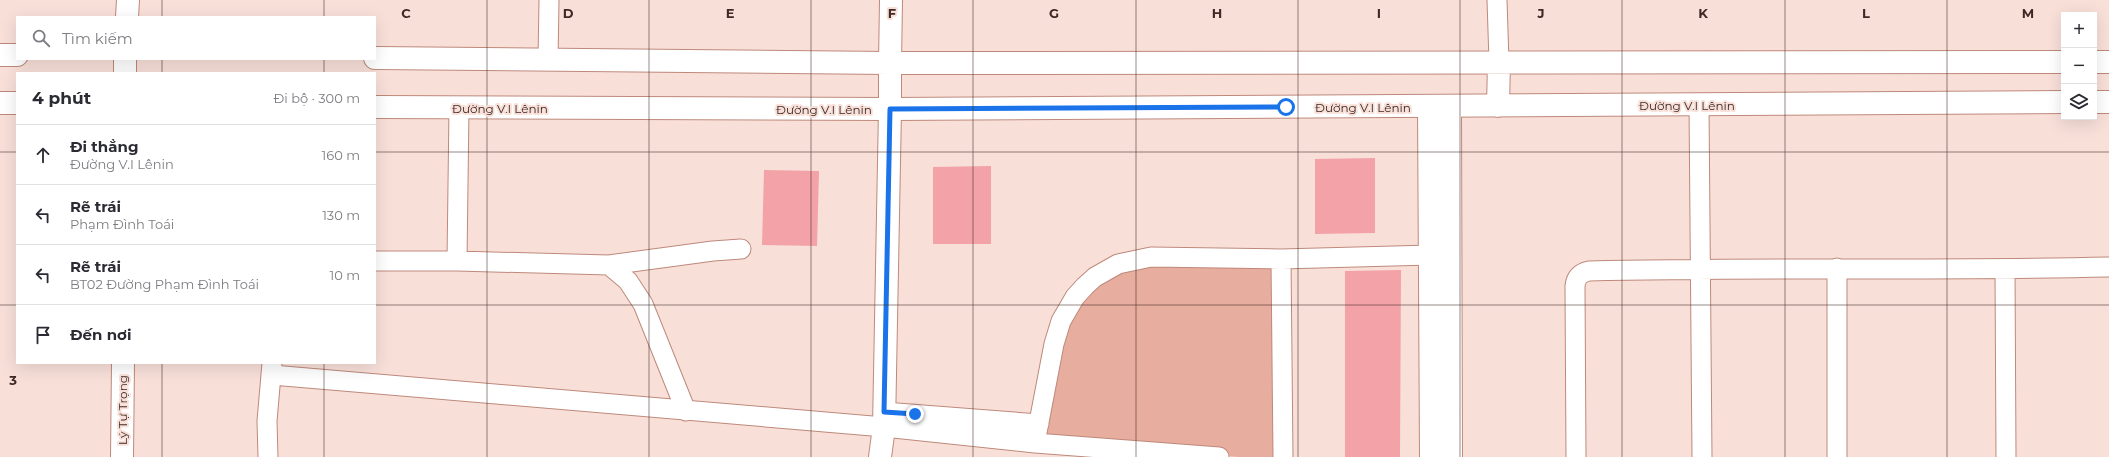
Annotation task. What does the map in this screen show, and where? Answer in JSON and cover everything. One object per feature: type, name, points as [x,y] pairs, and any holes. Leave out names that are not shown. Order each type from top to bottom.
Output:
[{"type":"main road","points":[[127,16],[128,0]]},
{"type":"main road","points":[[880,457],[884,419],[891,0]]},
{"type":"main road","points":[[0,55],[16,55]]},
{"type":"main road","points":[[376,58],[890,63],[2061,62]]},
{"type":"main road","points":[[125,60],[125,72]]},
{"type":"main road","points":[[1498,106],[1499,62]]},
{"type":"main road","points":[[2097,62],[2109,62]]},
{"type":"main road","name":"Đường V.I Lênin","points":[[376,107],[890,109],[2061,102]]},
{"type":"main road","points":[[2097,102],[2109,102]]},
{"type":"main road","points":[[0,103],[16,103]]},
{"type":"main road","points":[[1431,457],[1431,255],[1439,106]]},
{"type":"main road","points":[[1439,106],[1450,457]]},
{"type":"main road","name":"Lý Tự Trọng","points":[[122,457],[123,364]]},
{"type":"street","points":[[548,0],[548,60]]},
{"type":"street","points":[[1497,0],[1499,62]]},
{"type":"street","points":[[1699,105],[1702,457]]},
{"type":"street","points":[[457,261],[459,108]]},
{"type":"street","points":[[376,261],[457,261],[609,265],[712,251],[741,249]]},
{"type":"street","points":[[1035,443],[1054,344],[1061,321],[1075,297],[1095,277],[1118,264],[1151,257],[1281,259],[1431,255]]},
{"type":"street","points":[[1281,259],[1283,457]]},
{"type":"street","points":[[609,265],[628,281],[640,298],[686,412]]},
{"type":"street","points":[[1576,457],[1575,286],[1579,276],[1589,270],[1701,268],[2005,269],[2109,267]]},
{"type":"street","points":[[1837,268],[1837,457]]},
{"type":"street","points":[[2005,269],[2006,457]]},
{"type":"street","points":[[268,457],[268,421],[272,369],[686,412],[1039,424]]},
{"type":"street","points":[[884,419],[1035,443],[1219,457]]},
{"type":"shaded area","points":[[1281,259],[1283,457],[1239,457],[1035,443],[1061,321],[1118,264]]},
{"type":"building","points":[[1375,158],[1375,233],[1315,234],[1315,159]]},
{"type":"building","points":[[991,166],[991,244],[933,244],[933,167]]},
{"type":"building","points":[[764,170],[819,171],[817,246],[762,245]]},
{"type":"building","points":[[1401,270],[1400,457],[1345,457],[1345,271]]},
{"type":"route","points":[[915,414],[884,412],[890,109],[1286,107]]}]
